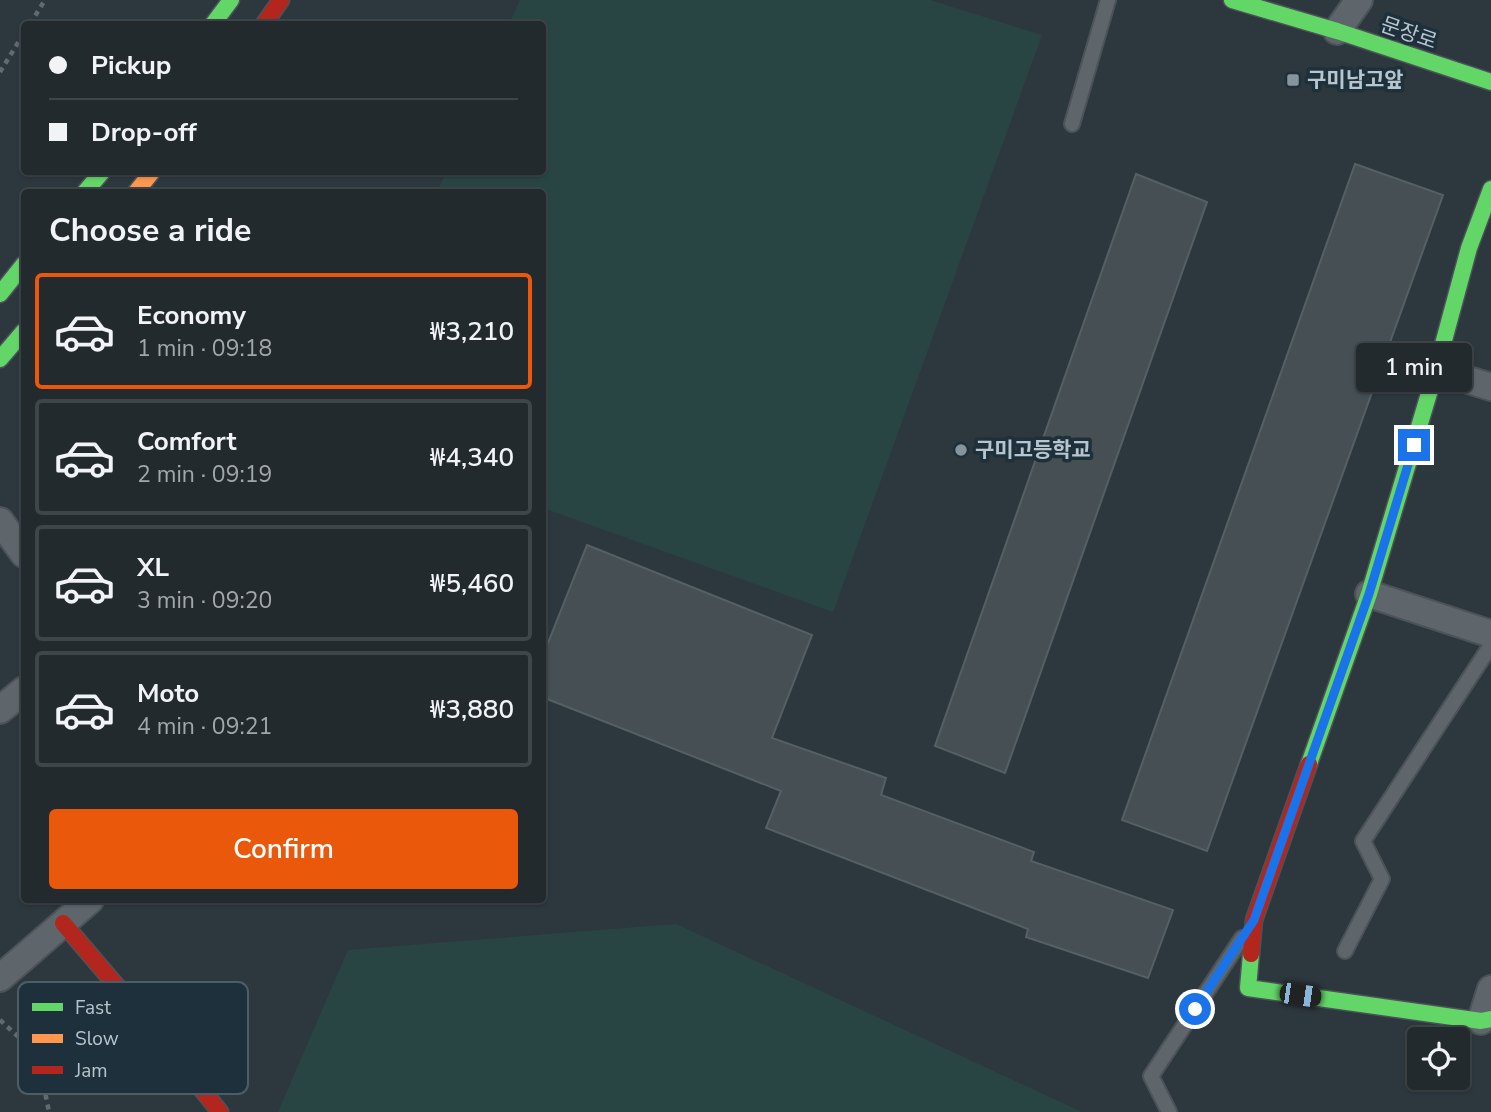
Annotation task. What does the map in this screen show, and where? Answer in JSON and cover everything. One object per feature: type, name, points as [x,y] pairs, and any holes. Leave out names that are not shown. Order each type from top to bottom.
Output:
[{"type":"street","points":[[215,21],[231,0]]},
{"type":"street","points":[[266,21],[281,0]]},
{"type":"street","name":"문장로","points":[[1232,0],[1337,31],[1491,82]]},
{"type":"street","points":[[1337,31],[1359,0]]},
{"type":"street","points":[[88,189],[99,175]]},
{"type":"street","points":[[138,189],[150,175]]},
{"type":"street","points":[[1491,189],[1469,248],[1436,370],[1369,594],[1254,920],[1248,988],[1486,1020],[1491,989]]},
{"type":"street","points":[[0,293],[21,268]]},
{"type":"street","points":[[0,359],[21,334]]},
{"type":"street","points":[[1436,370],[1491,387]]},
{"type":"street","points":[[0,521],[21,550]]},
{"type":"street","points":[[1369,594],[1491,634]]},
{"type":"street","points":[[0,710],[21,692]]},
{"type":"street","points":[[0,978],[86,903]]},
{"type":"street","points":[[63,923],[113,982]]},
{"type":"street","points":[[206,1094],[220,1112]]},
{"type":"lane","points":[[1072,124],[1108,0]]},
{"type":"lane","points":[[1345,951],[1382,879],[1363,841],[1491,645]]},
{"type":"lane","points":[[1169,1112],[1152,1076],[1254,920]]},
{"type":"path","points":[[32,21],[45,0]]},
{"type":"path","points":[[0,72],[21,38]]},
{"type":"path","points":[[0,1020],[18,1036]]},
{"type":"path","points":[[46,1094],[49,1112]]},
{"type":"green space","points":[[520,0],[930,0],[1042,35],[833,612],[546,509],[546,189],[438,189],[445,175],[546,175],[546,21],[510,21]]},
{"type":"green space","points":[[676,924],[1082,1112],[278,1112],[348,950]]},
{"type":"building","points":[[1355,164],[1443,195],[1207,851],[1122,820]]},
{"type":"building","name":"구미고등학교","points":[[1136,174],[1207,202],[1005,773],[935,746]]},
{"type":"building","points":[[587,545],[812,635],[772,738],[886,778],[881,795],[1034,852],[1031,861],[1173,910],[1148,978],[1026,937],[1028,929],[766,828],[781,791],[546,699],[546,648]]},
{"type":"traffic: fast","points":[[215,21],[231,0]]},
{"type":"traffic: fast","points":[[1232,0],[1337,31],[1491,82]]},
{"type":"traffic: fast","points":[[88,189],[99,175]]},
{"type":"traffic: fast","points":[[1309,764],[1369,594],[1436,370],[1469,248],[1491,189]]},
{"type":"traffic: fast","points":[[0,294],[21,268]]},
{"type":"traffic: fast","points":[[0,359],[21,334]]},
{"type":"traffic: fast","points":[[1251,954],[1248,988],[1481,1021],[1491,1019]]},
{"type":"traffic: slow","points":[[138,189],[150,175]]},
{"type":"traffic: jam","points":[[266,21],[281,0]]},
{"type":"traffic: jam","points":[[1251,954],[1254,920],[1309,764]]},
{"type":"traffic: jam","points":[[63,923],[113,982]]},
{"type":"traffic: jam","points":[[206,1094],[220,1112]]},
{"type":"place","name":"구미남고앞","points":[[1293,80]]},
{"type":"place","name":"구미고등학교","points":[[961,450]]},
{"type":"route","points":[[1195,1009],[1254,920],[1369,594],[1414,445]]}]
